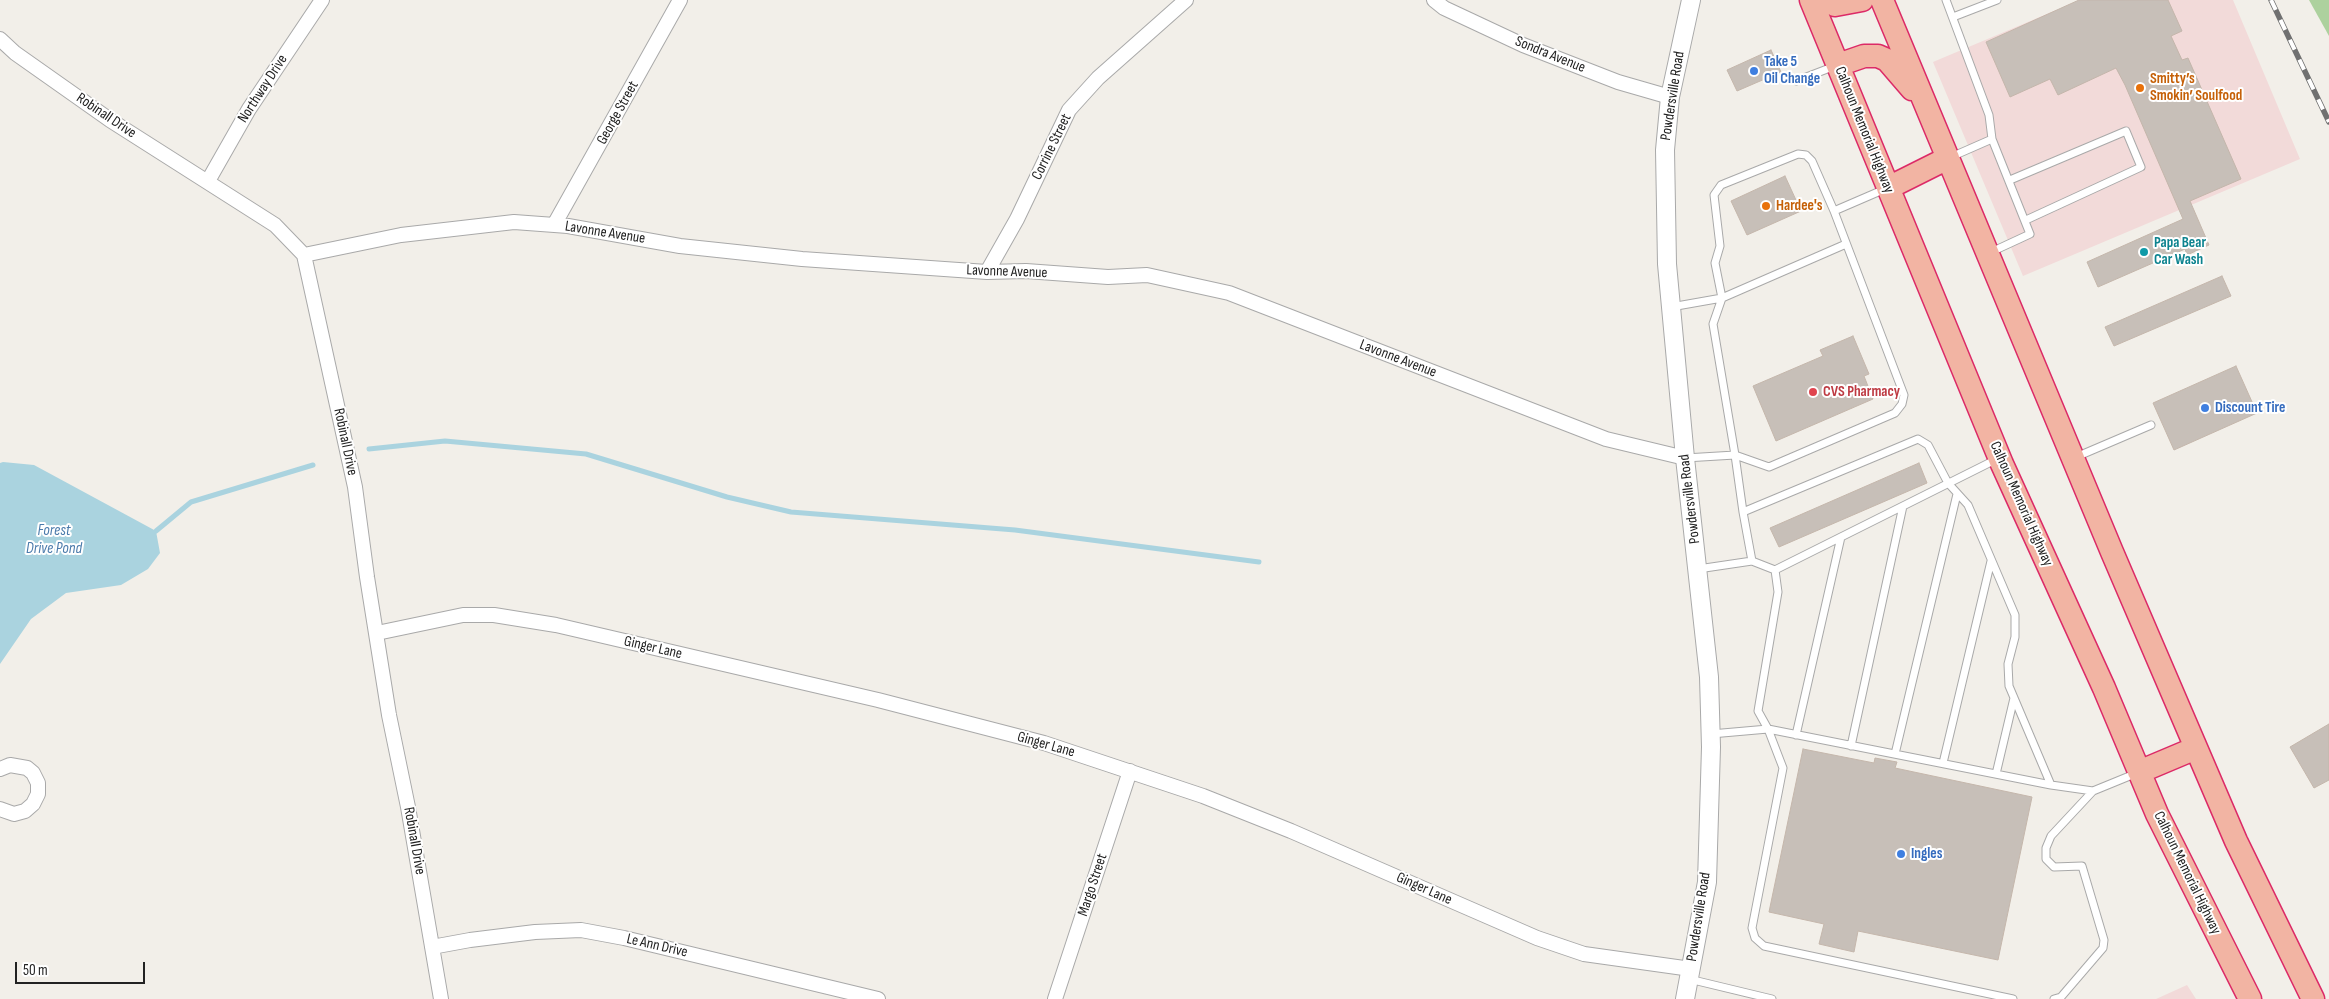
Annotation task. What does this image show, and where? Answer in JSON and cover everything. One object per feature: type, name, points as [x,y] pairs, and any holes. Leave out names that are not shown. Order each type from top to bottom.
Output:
[{"type":"highway","name":"Calhoun Memorial Highway","points":[[1811,0],[1999,458],[2104,688],[2161,822],[2250,999]]},
{"type":"highway","points":[[1830,0],[1836,5],[1862,0]]},
{"type":"highway","points":[[1882,0],[2236,841],[2313,999]]},
{"type":"highway","points":[[1838,65],[1864,56],[1878,56],[1887,60],[1927,107]]},
{"type":"highway","points":[[1888,188],[1948,158]]},
{"type":"highway","points":[[2139,772],[2196,748]]},
{"type":"street","name":"Northway Drive","points":[[208,181],[249,109],[322,0]]},
{"type":"street","name":"George Street","points":[[554,225],[680,0]]},
{"type":"street","name":"Corrine Street","points":[[987,272],[1017,219],[1070,110],[1098,78],[1186,0]]},
{"type":"street","name":"Sondra Avenue","points":[[1434,0],[1444,8],[1523,45],[1618,82],[1670,97]]},
{"type":"street","name":"Powdersville Road","points":[[1685,999],[1707,882],[1710,734],[1709,677],[1685,458],[1667,264],[1665,150],[1670,97],[1688,1]]},
{"type":"street","name":"Robinall Drive","points":[[0,39],[15,53],[110,120],[275,225],[304,255],[354,487],[366,577],[377,633],[389,715],[408,807],[441,999]]},
{"type":"street","name":"Lavonne Avenue","points":[[304,255],[402,235],[514,222],[554,225],[680,246],[802,259],[987,272],[1026,271],[1108,277],[1147,275],[1229,294],[1606,439],[1685,458]]},
{"type":"street","name":"Ginger Lane","points":[[377,633],[463,615],[494,615],[542,622],[878,700],[1044,743],[1204,796],[1291,831],[1537,938],[1584,954],[1690,974]]},
{"type":"street","points":[[0,769],[10,764],[27,768],[33,773],[38,783],[38,794],[33,804],[25,811],[14,814],[0,809]]},
{"type":"street","name":"Margo Street","points":[[1055,999],[1130,771]]},
{"type":"street","name":"Le Ann Drive","points":[[432,947],[535,932],[580,930],[624,938],[878,999]]},
{"type":"lane","points":[[1946,0],[1989,115],[1992,139],[2030,234],[1988,254]]},
{"type":"lane","points":[[1953,17],[1996,0]]},
{"type":"lane","points":[[1796,81],[1838,65]]},
{"type":"lane","points":[[2010,180],[2126,132],[2141,166],[2026,220]]},
{"type":"lane","points":[[1948,158],[1992,139]]},
{"type":"lane","points":[[1685,458],[1735,455],[1769,467],[1895,413],[1902,404],[1904,395],[1834,211],[1812,162],[1806,155],[1798,154],[1721,185],[1714,195],[1720,246],[1715,263],[1722,298],[1714,324],[1735,455],[1743,512],[1752,561]]},
{"type":"lane","points":[[1834,211],[1888,188]]},
{"type":"lane","points":[[1671,307],[1722,298],[1846,244]]},
{"type":"lane","points":[[2074,458],[2151,425]]},
{"type":"lane","points":[[1743,512],[1918,440],[1928,444],[1948,484],[1968,505],[2014,615],[2015,637],[2008,664],[2009,686],[2051,785]]},
{"type":"lane","points":[[1698,569],[1752,561],[1775,570],[1999,458]]},
{"type":"lane","points":[[1895,754],[1957,494]]},
{"type":"lane","points":[[1850,746],[1903,506]]},
{"type":"lane","points":[[1796,735],[1841,537]]},
{"type":"lane","points":[[1943,764],[1992,561]]},
{"type":"lane","points":[[1775,570],[1778,592],[1758,712],[1768,729],[1783,768],[1752,928],[1755,938],[1764,946],[2013,999]]},
{"type":"lane","points":[[1996,774],[2014,698]]},
{"type":"lane","points":[[1710,734],[1768,729],[2051,785],[2093,791]]},
{"type":"lane","points":[[2054,999],[2061,996],[2073,983],[2102,948],[2104,940],[2082,866],[2054,867],[2046,859],[2046,848],[2051,836],[2093,791],[2139,772]]},
{"type":"lane","points":[[1690,974],[1772,999]]},
{"type":"shaded area","points":[[2080,0],[2233,0],[2300,159],[2023,276],[1933,62]]},
{"type":"shaded area","points":[[2187,985],[2196,999],[2156,999]]},
{"type":"green space","points":[[2309,0],[2329,0],[2329,36]]},
{"type":"water","name":"Forest Drive Pond","points":[[0,463],[34,465],[156,531],[160,553],[148,569],[121,585],[66,593],[31,619],[0,664]]},
{"type":"building","points":[[2079,0],[2168,0],[2182,31],[2171,36],[2182,60],[2188,58],[2241,179],[2190,201],[2209,245],[2187,255],[2185,249],[2098,287],[2087,262],[2183,219],[2125,85],[2116,68],[2058,95],[2050,79],[2010,97],[1986,42]]},
{"type":"building","name":"Take 5 Oil Change","points":[[1771,50],[1781,72],[1737,91],[1727,70]]},
{"type":"building","name":"Hardee's","points":[[1785,176],[1801,211],[1747,235],[1731,201]]},
{"type":"building","points":[[2222,276],[2231,296],[2114,346],[2105,327]]},
{"type":"building","name":"CVS Pharmacy","points":[[1853,336],[1869,374],[1864,376],[1873,399],[1776,441],[1753,386],[1823,356],[1820,350]]},
{"type":"building","name":"Discount Tire","points":[[2236,366],[2257,413],[2174,450],[2153,403]]},
{"type":"building","points":[[1919,463],[1927,483],[1779,547],[1770,528]]},
{"type":"building","points":[[2329,724],[2329,780],[2314,788],[2290,747]]},
{"type":"building","name":"Ingles","points":[[1803,749],[1874,763],[1875,758],[1897,762],[1895,768],[2032,797],[1998,960],[1858,931],[1854,952],[1819,944],[1824,924],[1769,912]]},
{"type":"waterway","points":[[369,449],[445,441],[586,454],[727,497],[791,512],[1015,530],[1259,562]]},
{"type":"waterway","points":[[156,531],[191,502],[313,465]]},
{"type":"railway","points":[[2271,0],[2329,122]]},
{"type":"place","name":"Take 5 Oil Change","points":[[1754,71]]},
{"type":"place","name":"Smitty’s Smokin’ Soulfood","points":[[2140,88]]},
{"type":"place","name":"Hardee's","points":[[1766,206]]},
{"type":"place","name":"Papa Bear Car Wash","points":[[2144,252]]},
{"type":"place","name":"CVS Pharmacy","points":[[1813,392]]},
{"type":"place","name":"Discount Tire","points":[[2205,408]]},
{"type":"place","name":"Ingles","points":[[1901,854]]}]
